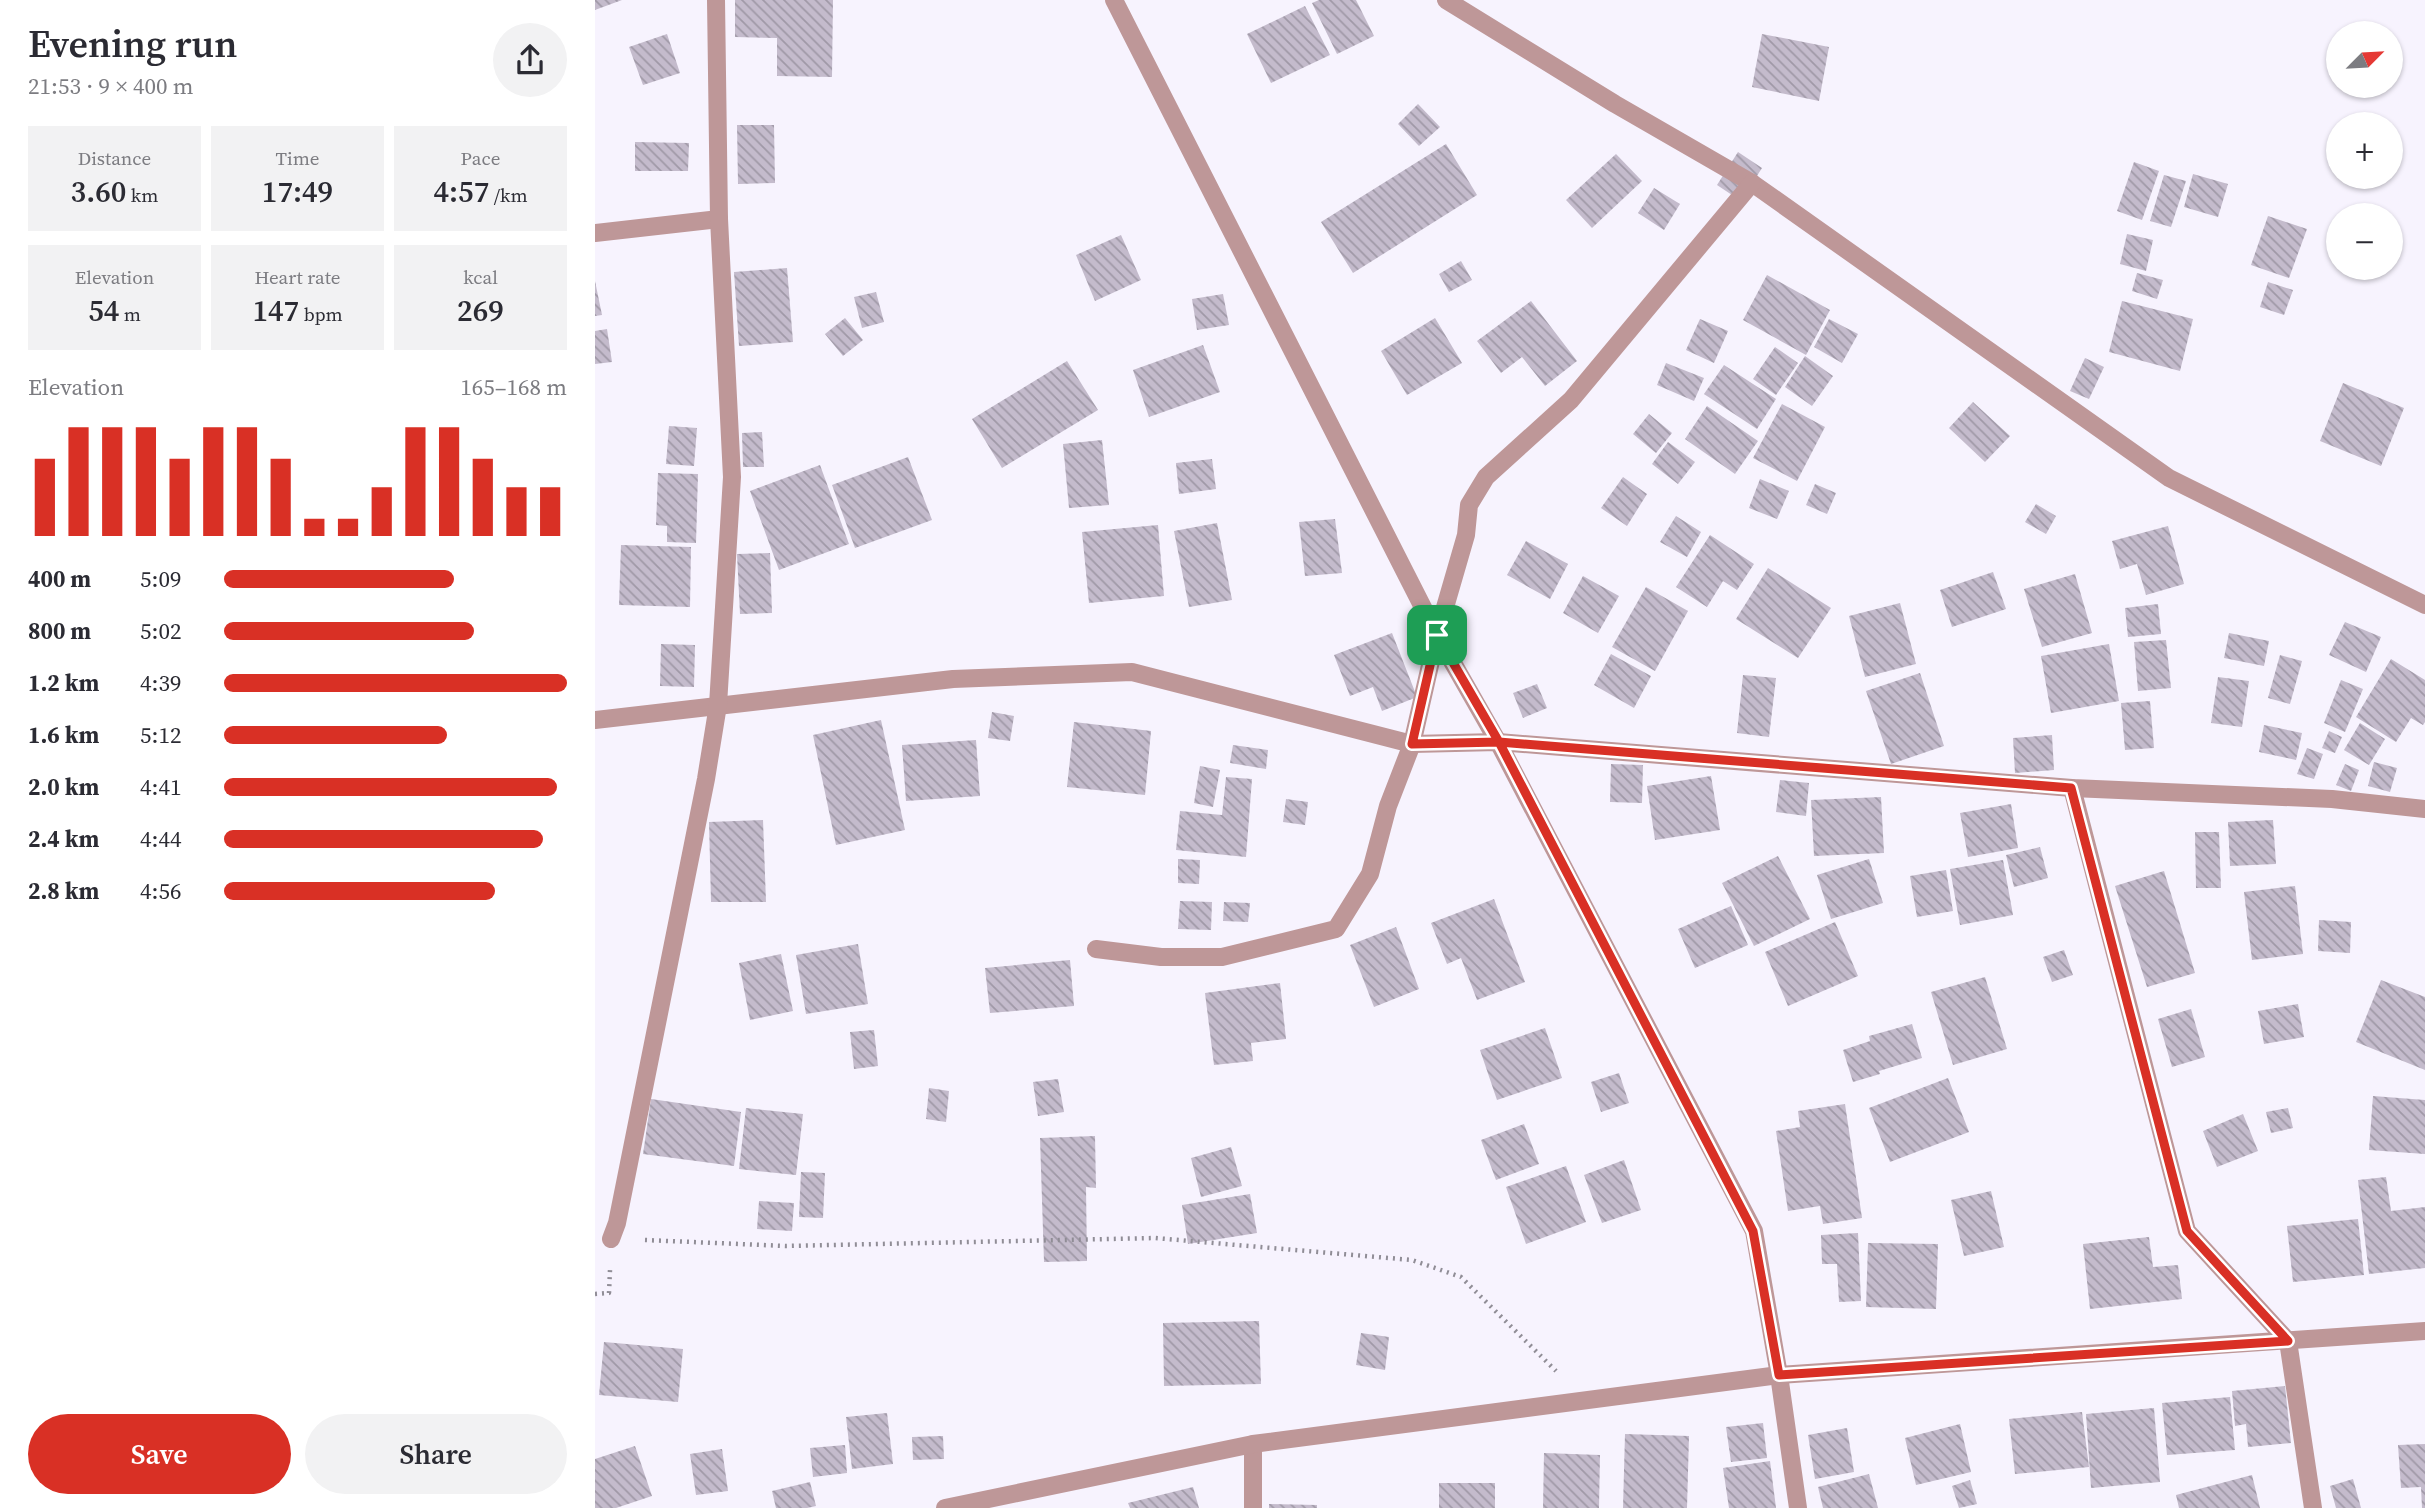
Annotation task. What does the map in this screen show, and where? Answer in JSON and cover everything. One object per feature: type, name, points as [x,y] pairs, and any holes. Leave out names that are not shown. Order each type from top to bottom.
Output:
[{"type":"street","points":[[611,1239],[620,1209],[706,779],[718,705],[732,477],[719,219],[716,0]]},
{"type":"street","points":[[1114,0],[1437,635],[1499,742],[1753,1231],[1779,1375],[1798,1508]]},
{"type":"street","points":[[1446,0],[1615,104],[1752,183],[2169,478],[2425,606]]},
{"type":"street","points":[[1096,950],[1161,957],[1222,957],[1336,929],[1370,874],[1388,806],[1412,744],[1437,635],[1466,535],[1469,505],[1486,477],[1571,400],[1752,183]]},
{"type":"street","points":[[595,233],[719,219]]},
{"type":"street","points":[[595,720],[953,679],[1132,672],[1412,744],[1499,742],[2071,788],[2332,799],[2425,809]]},
{"type":"street","points":[[2071,788],[2187,1231],[2288,1341],[2313,1508]]},
{"type":"street","points":[[945,1508],[1253,1444],[1779,1375],[2425,1331]]},
{"type":"street","points":[[1253,1444],[1253,1508]]},
{"type":"path","points":[[595,1294],[609,1293],[611,1239],[786,1246],[1155,1238],[1412,1260],[1461,1277],[1583,1399]]},
{"type":"building","points":[[595,0],[622,0],[595,10]]},
{"type":"building","points":[[735,0],[833,0],[832,77],[777,76],[777,38],[735,37]]},
{"type":"building","points":[[1319,0],[1356,0],[1374,36],[1337,54],[1312,3]]},
{"type":"building","points":[[1305,6],[1330,55],[1271,83],[1247,34]]},
{"type":"building","points":[[667,34],[680,73],[643,85],[629,47]]},
{"type":"building","points":[[1762,34],[1829,47],[1819,101],[1752,87]]},
{"type":"building","points":[[1418,104],[1440,127],[1419,146],[1398,124]]},
{"type":"building","points":[[737,125],[774,125],[775,183],[738,184]]},
{"type":"building","points":[[635,142],[689,143],[688,171],[635,171]]},
{"type":"building","points":[[1446,144],[1477,195],[1353,273],[1321,222]]},
{"type":"building","points":[[1738,152],[1762,168],[1741,201],[1717,185]]},
{"type":"building","points":[[1616,154],[1642,181],[1592,228],[1566,200]]},
{"type":"building","points":[[2134,162],[2159,171],[2142,220],[2117,211]]},
{"type":"building","points":[[2193,174],[2228,184],[2218,217],[2184,207]]},
{"type":"building","points":[[2164,175],[2186,181],[2171,227],[2150,221]]},
{"type":"building","points":[[1654,188],[1680,204],[1664,230],[1638,213]]},
{"type":"building","points":[[2268,216],[2307,229],[2289,278],[2251,265]]},
{"type":"building","points":[[2127,234],[2153,240],[2146,271],[2120,264]]},
{"type":"building","points":[[1121,235],[1141,280],[1095,301],[1076,255]]},
{"type":"building","points":[[1461,261],[1472,280],[1449,292],[1439,274]]},
{"type":"building","points":[[787,268],[793,342],[739,346],[734,272]]},
{"type":"building","points":[[2137,273],[2163,280],[2157,299],[2132,291]]},
{"type":"building","points":[[1767,275],[1830,310],[1806,355],[1743,320]]},
{"type":"building","points":[[595,281],[602,315],[595,316]]},
{"type":"building","points":[[2268,282],[2293,290],[2284,315],[2260,307]]},
{"type":"building","points":[[876,292],[884,322],[862,328],[854,297]]},
{"type":"building","points":[[1223,294],[1229,325],[1197,330],[1192,299]]},
{"type":"building","points":[[1531,301],[1577,361],[1545,386],[1522,357],[1501,373],[1477,341]]},
{"type":"building","points":[[2122,301],[2193,319],[2180,371],[2109,352]]},
{"type":"building","points":[[845,318],[863,340],[843,356],[825,334]]},
{"type":"building","points":[[1435,318],[1462,363],[1407,395],[1381,351]]},
{"type":"building","points":[[1700,319],[1728,331],[1714,363],[1686,350]]},
{"type":"building","points":[[1829,319],[1858,334],[1842,363],[1814,347]]},
{"type":"building","points":[[607,329],[612,362],[595,364],[595,331]]},
{"type":"building","points":[[1203,345],[1220,392],[1149,417],[1133,370]]},
{"type":"building","points":[[1775,347],[1798,363],[1776,395],[1753,379]]},
{"type":"building","points":[[1805,356],[1833,376],[1812,406],[1785,387]]},
{"type":"building","points":[[2085,358],[2104,367],[2089,399],[2070,391]]},
{"type":"building","points":[[1067,361],[1098,410],[1002,468],[972,419]]},
{"type":"building","points":[[1666,363],[1704,378],[1694,401],[1657,385]]},
{"type":"building","points":[[1724,365],[1776,399],[1757,429],[1704,394]]},
{"type":"building","points":[[2343,383],[2404,408],[2381,466],[2320,441]]},
{"type":"building","points":[[1973,402],[2010,436],[1985,462],[1949,428]]},
{"type":"building","points":[[1782,404],[1825,427],[1797,481],[1753,458]]},
{"type":"building","points":[[1707,406],[1758,441],[1735,474],[1685,439]]},
{"type":"building","points":[[1649,414],[1672,433],[1656,453],[1633,434]]},
{"type":"building","points":[[669,426],[697,428],[694,466],[666,464]]},
{"type":"building","points":[[762,432],[764,467],[743,467],[742,433]]},
{"type":"building","points":[[1102,440],[1109,505],[1069,508],[1063,444]]},
{"type":"building","points":[[1668,442],[1695,462],[1678,484],[1652,464]]},
{"type":"building","points":[[908,457],[932,520],[855,548],[832,485]]},
{"type":"building","points":[[1212,459],[1216,489],[1179,494],[1176,463]]},
{"type":"building","points":[[820,465],[849,544],[779,570],[750,491]]},
{"type":"building","points":[[658,473],[698,474],[696,543],[667,542],[667,526],[656,525]]},
{"type":"building","points":[[1623,477],[1647,494],[1627,526],[1601,508]]},
{"type":"building","points":[[1760,479],[1789,491],[1777,519],[1749,508]]},
{"type":"building","points":[[1815,484],[1836,493],[1827,514],[1806,505]]},
{"type":"building","points":[[2036,504],[2056,516],[2046,534],[2025,522]]},
{"type":"building","points":[[1676,516],[1701,532],[1687,557],[1660,542]]},
{"type":"building","points":[[1335,519],[1342,573],[1305,576],[1299,522]]},
{"type":"building","points":[[1217,523],[1232,600],[1189,607],[1174,531]]},
{"type":"building","points":[[1158,525],[1164,596],[1089,603],[1082,532]]},
{"type":"building","points":[[2168,526],[2184,584],[2146,595],[2137,564],[2120,569],[2112,541]]},
{"type":"building","points":[[1710,535],[1754,564],[1737,590],[1723,581],[1707,607],[1676,587]]},
{"type":"building","points":[[1526,541],[1568,564],[1550,599],[1507,575]]},
{"type":"building","points":[[621,545],[691,547],[690,607],[619,605]]},
{"type":"building","points":[[770,553],[772,613],[740,614],[737,554]]},
{"type":"building","points":[[1768,568],[1831,608],[1798,658],[1736,619]]},
{"type":"building","points":[[1993,572],[2006,609],[1952,627],[1940,590]]},
{"type":"building","points":[[2075,574],[2092,633],[2042,647],[2024,589]]},
{"type":"building","points":[[1583,576],[1619,596],[1598,633],[1563,613]]},
{"type":"building","points":[[1646,587],[1688,611],[1655,671],[1612,647]]},
{"type":"building","points":[[1900,603],[1916,664],[1865,677],[1849,616]]},
{"type":"building","points":[[2158,604],[2161,634],[2128,637],[2125,608]]},
{"type":"building","points":[[2345,622],[2381,637],[2366,672],[2329,655]]},
{"type":"building","points":[[1392,633],[1417,697],[1382,711],[1373,687],[1350,696],[1334,655]]},
{"type":"building","points":[[2229,633],[2269,641],[2264,666],[2224,658]]},
{"type":"building","points":[[2166,640],[2171,688],[2138,691],[2134,642]]},
{"type":"building","points":[[661,644],[695,645],[694,687],[660,686]]},
{"type":"building","points":[[2109,644],[2119,701],[2051,713],[2041,656]]},
{"type":"building","points":[[1611,654],[1651,676],[1634,708],[1594,685]]},
{"type":"building","points":[[2280,655],[2302,661],[2290,704],[2268,698]]},
{"type":"building","points":[[2391,659],[2425,680],[2425,722],[2423,725],[2411,718],[2396,742],[2356,717]]},
{"type":"building","points":[[1920,673],[1944,746],[1891,764],[1866,691]]},
{"type":"building","points":[[1743,675],[1776,678],[1769,737],[1737,733]]},
{"type":"building","points":[[2218,677],[2249,681],[2242,727],[2211,723]]},
{"type":"building","points":[[2341,680],[2363,689],[2345,732],[2324,723]]},
{"type":"building","points":[[1537,684],[1547,708],[1523,718],[1513,693]]},
{"type":"building","points":[[2150,701],[2154,748],[2125,750],[2121,703]]},
{"type":"building","points":[[992,712],[1014,716],[1010,741],[988,738]]},
{"type":"building","points":[[881,720],[905,830],[836,845],[813,735]]},
{"type":"building","points":[[1074,722],[1151,731],[1145,795],[1067,787]]},
{"type":"building","points":[[2360,723],[2385,739],[2369,765],[2344,750]]},
{"type":"building","points":[[2264,725],[2302,733],[2296,760],[2259,752]]},
{"type":"building","points":[[2329,731],[2342,737],[2335,753],[2322,748]]},
{"type":"building","points":[[2052,735],[2054,770],[2015,773],[2013,738]]},
{"type":"building","points":[[976,740],[980,796],[906,801],[902,745]]},
{"type":"building","points":[[1233,745],[1268,750],[1266,769],[1230,763]]},
{"type":"building","points":[[2307,748],[2323,754],[2314,779],[2297,774]]},
{"type":"building","points":[[2374,762],[2397,768],[2390,792],[2368,786]]},
{"type":"building","points":[[1611,764],[1643,765],[1642,803],[1610,802]]},
{"type":"building","points":[[2345,764],[2359,770],[2351,791],[2336,785]]},
{"type":"building","points":[[1200,766],[1220,770],[1213,807],[1194,803]]},
{"type":"building","points":[[1711,776],[1720,830],[1655,840],[1647,786]]},
{"type":"building","points":[[1226,777],[1252,779],[1246,857],[1176,850],[1180,811],[1222,815]]},
{"type":"building","points":[[1780,780],[1809,783],[1806,816],[1776,812]]},
{"type":"building","points":[[1881,797],[1884,853],[1814,856],[1811,800]]},
{"type":"building","points":[[1286,799],[1308,802],[1305,825],[1283,822]]},
{"type":"building","points":[[2011,804],[2018,848],[1968,857],[1960,813]]},
{"type":"building","points":[[763,820],[766,902],[711,902],[709,822]]},
{"type":"building","points":[[2273,820],[2276,864],[2230,866],[2228,822]]},
{"type":"building","points":[[2195,832],[2219,832],[2221,888],[2196,888]]},
{"type":"building","points":[[2040,847],[2048,878],[2014,887],[2006,855]]},
{"type":"building","points":[[1778,856],[1810,919],[1754,946],[1722,883]]},
{"type":"building","points":[[1178,859],[1200,860],[1199,884],[1178,883]]},
{"type":"building","points":[[1869,859],[1883,903],[1831,919],[1817,875]]},
{"type":"building","points":[[2003,860],[2013,915],[1960,925],[1950,869]]},
{"type":"building","points":[[1946,870],[1953,911],[1917,917],[1910,876]]},
{"type":"building","points":[[2164,871],[2195,973],[2147,987],[2115,886]]},
{"type":"building","points":[[2295,886],[2303,954],[2252,960],[2244,892]]},
{"type":"building","points":[[1494,899],[1525,982],[1477,1000],[1461,958],[1447,964],[1431,923]]},
{"type":"building","points":[[1180,901],[1212,902],[1211,930],[1178,929]]},
{"type":"building","points":[[1224,902],[1250,903],[1248,922],[1223,921]]},
{"type":"building","points":[[1731,906],[1748,945],[1695,968],[1678,929]]},
{"type":"building","points":[[2319,920],[2351,922],[2350,953],[2318,951]]},
{"type":"building","points":[[1835,922],[1858,976],[1788,1006],[1765,952]]},
{"type":"building","points":[[1396,927],[1419,989],[1374,1007],[1350,945]]},
{"type":"building","points":[[858,944],[868,1004],[806,1014],[796,955]]},
{"type":"building","points":[[2064,950],[2073,975],[2052,982],[2043,957]]},
{"type":"building","points":[[781,954],[793,1011],[750,1020],[739,963]]},
{"type":"building","points":[[1070,960],[1074,1006],[990,1013],[985,968]]},
{"type":"building","points":[[1985,977],[2007,1049],[1953,1065],[1931,992]]},
{"type":"building","points":[[2381,980],[2425,997],[2425,1070],[2356,1042]]},
{"type":"building","points":[[1280,983],[1286,1039],[1251,1043],[1253,1061],[1214,1065],[1205,993]]},
{"type":"building","points":[[2298,1004],[2304,1037],[2264,1044],[2258,1011]]},
{"type":"building","points":[[2191,1009],[2205,1057],[2172,1067],[2158,1019]]},
{"type":"building","points":[[1912,1024],[1922,1058],[1853,1082],[1843,1050],[1870,1041],[1869,1036]]},
{"type":"building","points":[[1545,1028],[1562,1078],[1497,1100],[1480,1050]]},
{"type":"building","points":[[874,1030],[878,1066],[854,1069],[850,1032]]},
{"type":"building","points":[[1619,1073],[1629,1103],[1601,1112],[1591,1082]]},
{"type":"building","points":[[1948,1078],[1969,1132],[1890,1162],[1869,1108]]},
{"type":"building","points":[[1058,1079],[1064,1112],[1038,1116],[1033,1082]]},
{"type":"building","points":[[929,1088],[949,1091],[946,1122],[926,1119]]},
{"type":"building","points":[[2373,1096],[2425,1100],[2425,1154],[2369,1150]]},
{"type":"building","points":[[651,1099],[741,1112],[734,1166],[643,1154]]},
{"type":"building","points":[[1845,1104],[1862,1218],[1823,1224],[1820,1206],[1788,1211],[1776,1131],[1800,1127],[1798,1111]]},
{"type":"building","points":[[746,1108],[803,1114],[796,1175],[739,1169]]},
{"type":"building","points":[[2288,1108],[2293,1128],[2271,1133],[2266,1112]]},
{"type":"building","points":[[2243,1114],[2258,1151],[2217,1167],[2203,1131]]},
{"type":"building","points":[[1524,1124],[1539,1164],[1496,1180],[1481,1140]]},
{"type":"building","points":[[1095,1136],[1096,1188],[1086,1187],[1087,1261],[1044,1262],[1040,1138]]},
{"type":"building","points":[[1231,1147],[1242,1186],[1201,1197],[1191,1158]]},
{"type":"building","points":[[1624,1160],[1641,1210],[1602,1223],[1584,1175]]},
{"type":"building","points":[[1566,1166],[1586,1222],[1526,1244],[1506,1187]]},
{"type":"building","points":[[801,1172],[825,1173],[823,1218],[799,1217]]},
{"type":"building","points":[[2386,1177],[2391,1211],[2425,1207],[2425,1268],[2369,1274],[2358,1180]]},
{"type":"building","points":[[1991,1191],[2004,1247],[1964,1256],[1951,1200]]},
{"type":"building","points":[[1250,1194],[1257,1233],[1188,1244],[1182,1205]]},
{"type":"building","points":[[759,1201],[794,1203],[792,1231],[757,1229]]},
{"type":"building","points":[[2358,1219],[2364,1275],[2293,1282],[2287,1226]]},
{"type":"building","points":[[1858,1233],[1861,1301],[1839,1302],[1837,1264],[1822,1264],[1821,1235]]},
{"type":"building","points":[[2149,1237],[2153,1267],[2178,1265],[2182,1299],[2090,1309],[2083,1244]]},
{"type":"building","points":[[1868,1243],[1938,1244],[1936,1309],[1866,1307]]},
{"type":"building","points":[[1259,1321],[1261,1384],[1164,1386],[1163,1323]]},
{"type":"building","points":[[1361,1333],[1389,1337],[1385,1370],[1356,1365]]},
{"type":"building","points":[[604,1342],[683,1349],[678,1402],[599,1395]]},
{"type":"building","points":[[2285,1386],[2291,1443],[2248,1447],[2246,1424],[2235,1426],[2232,1391]]},
{"type":"building","points":[[2230,1397],[2235,1450],[2167,1455],[2162,1403]]},
{"type":"building","points":[[2154,1408],[2160,1482],[2091,1488],[2086,1414]]},
{"type":"building","points":[[2082,1412],[2089,1467],[2015,1474],[2009,1419]]},
{"type":"building","points":[[887,1413],[893,1464],[852,1469],[846,1417]]},
{"type":"building","points":[[1763,1423],[1767,1458],[1731,1462],[1726,1427]]},
{"type":"building","points":[[1960,1424],[1971,1472],[1916,1485],[1905,1438]]},
{"type":"building","points":[[1847,1428],[1854,1472],[1815,1479],[1808,1435]]},
{"type":"building","points":[[1625,1434],[1689,1436],[1687,1508],[1623,1508]]},
{"type":"building","points":[[943,1436],[944,1459],[913,1460],[912,1437]]},
{"type":"building","points":[[2425,1444],[2425,1508],[2422,1508],[2421,1487],[2401,1488],[2398,1445]]},
{"type":"building","points":[[845,1445],[847,1473],[813,1477],[810,1448]]},
{"type":"building","points":[[635,1446],[652,1496],[616,1508],[595,1508],[595,1459]]},
{"type":"building","points":[[722,1449],[728,1491],[696,1495],[690,1454]]},
{"type":"building","points":[[1544,1453],[1600,1455],[1599,1508],[1543,1508]]},
{"type":"building","points":[[1770,1461],[1776,1508],[1729,1508],[1723,1468]]},
{"type":"building","points":[[1869,1474],[1878,1508],[1823,1508],[1818,1487]]},
{"type":"building","points":[[2252,1475],[2260,1508],[2179,1508],[2176,1495]]},
{"type":"building","points":[[2353,1479],[2361,1508],[2336,1508],[2330,1486]]},
{"type":"building","points":[[1970,1480],[1977,1504],[1959,1508],[1952,1486]]},
{"type":"building","points":[[810,1482],[816,1506],[776,1508],[772,1491]]},
{"type":"building","points":[[1439,1483],[1495,1483],[1495,1508],[1439,1508]]},
{"type":"building","points":[[1193,1487],[1199,1508],[1130,1508],[1128,1503]]},
{"type":"building","points":[[1269,1504],[1317,1505],[1317,1508],[1269,1508]]},
{"type":"route","points":[[1437,635],[1412,744],[1499,742],[1753,1231],[1779,1375],[2288,1341],[2187,1231],[2071,788],[1499,742],[1437,635]]}]
